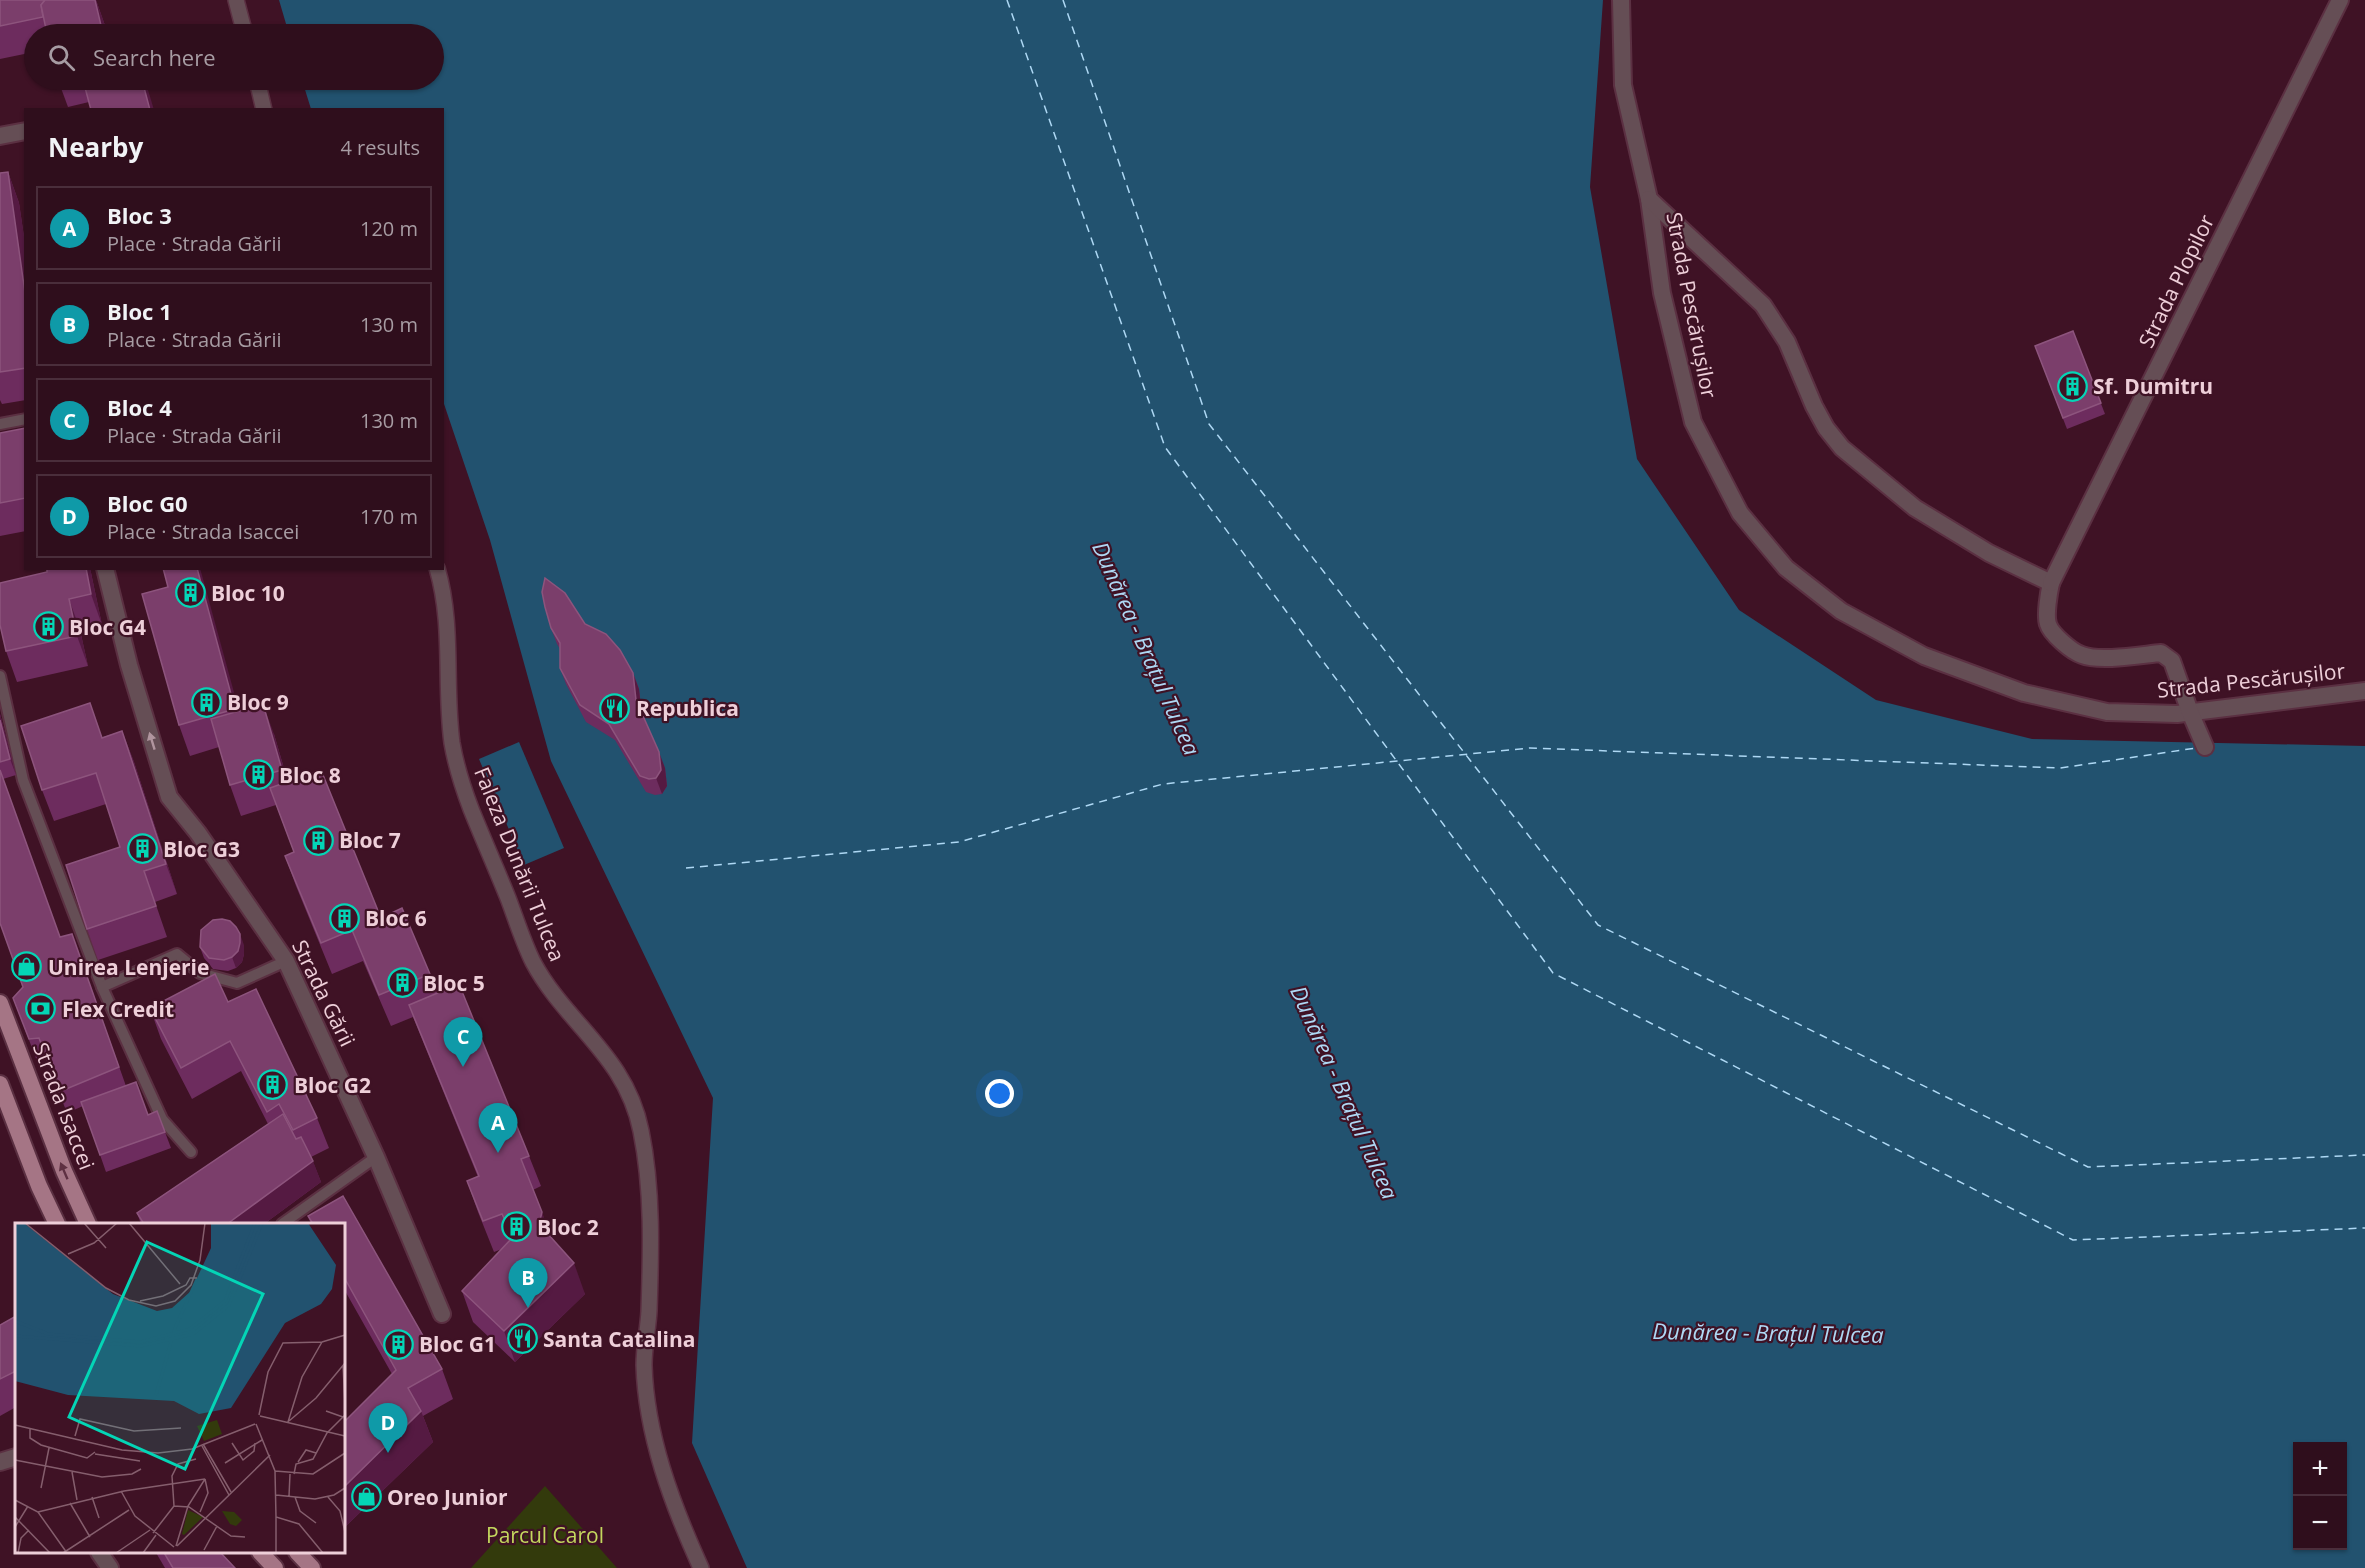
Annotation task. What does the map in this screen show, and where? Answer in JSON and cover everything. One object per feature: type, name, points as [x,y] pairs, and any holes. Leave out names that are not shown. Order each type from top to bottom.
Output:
[{"type":"main road","name":"Strada Isaccei","points":[[0,1003],[64,1171],[88,1223]]},
{"type":"main road","points":[[0,1084],[39,1186],[57,1223]]},
{"type":"main road","points":[[262,1553],[275,1568]]},
{"type":"main road","points":[[299,1553],[312,1568]]},
{"type":"street","points":[[236,0],[242,24]]},
{"type":"street","name":"Strada Pescărușilor","points":[[1622,0],[1623,85],[1648,199],[1662,293],[1693,422],[1740,513],[1786,568],[1841,611],[1923,656],[2024,693],[2107,712],[2177,714],[2365,691]]},
{"type":"street","name":"Strada Plopilor","points":[[2051,583],[2340,0]]},
{"type":"street","points":[[259,90],[263,108]]},
{"type":"street","points":[[0,136],[24,131]]},
{"type":"street","name":"Strada Pescărușilor","points":[[1648,199],[1763,305],[1787,342],[1814,406],[1826,428],[1842,448],[1915,508],[1989,554],[2051,583]]},
{"type":"street","name":"Strada Gării","points":[[105,570],[129,665],[169,797],[198,833],[286,961],[376,1157],[442,1314]]},
{"type":"street","name":"Faleza Dunării Tulcea","points":[[437,570],[448,622],[452,743],[458,771],[471,808],[534,963],[555,995],[599,1045],[615,1068],[632,1101],[641,1130],[651,1241],[649,1315],[644,1362],[646,1400],[653,1437],[670,1492],[701,1568]]},
{"type":"street","points":[[2051,583],[2048,596],[2048,624],[2062,643],[2082,656],[2112,658],[2160,653],[2172,661],[2205,747]]},
{"type":"street","points":[[0,1462],[15,1457]]},
{"type":"street","points":[[100,1553],[110,1568]]},
{"type":"lane","points":[[0,424],[24,419]]},
{"type":"lane","points":[[0,676],[23,780],[102,987],[162,1119],[190,1152]]},
{"type":"lane","points":[[102,987],[177,954],[200,973],[237,983],[286,961]]},
{"type":"lane","points":[[283,1223],[376,1157]]},
{"type":"green space","name":"Parcul Carol","points":[[545,1486],[617,1568],[471,1568]]},
{"type":"water","name":"Dunărea - Brațul Tulcea","points":[[279,0],[1603,0],[1590,187],[1637,459],[1739,610],[1876,700],[2032,739],[2365,746],[2365,1568],[747,1568],[692,1443],[713,1098],[551,761],[490,540],[444,404],[444,108],[311,108],[305,90],[444,90],[444,24],[286,24]]},
{"type":"water","points":[[519,742],[564,848],[524,865],[479,759]]},
{"type":"building","points":[[0,0],[45,0],[41,5],[43,17],[0,26]]},
{"type":"building","points":[[45,0],[95,0],[101,24],[45,24],[41,5]]},
{"type":"building","points":[[86,90],[145,90],[149,108],[90,108]]},
{"type":"building","points":[[8,172],[24,286],[24,368],[0,372],[0,173]]},
{"type":"building","name":"Sf. Dumitru","points":[[2073,331],[2101,403],[2063,418],[2035,346]]},
{"type":"building","points":[[24,428],[24,498],[0,503],[0,433]]},
{"type":"building","points":[[47,570],[86,570],[91,594],[69,599],[77,636],[6,651],[0,625],[0,583],[47,572]]},
{"type":"building","points":[[164,570],[198,570],[235,709],[179,725],[142,594],[168,587]]},
{"type":"building","points":[[545,578],[565,593],[585,624],[606,634],[620,650],[633,673],[636,700],[659,752],[661,770],[656,778],[649,779],[640,776],[609,724],[580,705],[560,668],[560,643],[551,628],[542,592]]},
{"type":"building","name":"Bloc G3","points":[[90,703],[102,738],[122,731],[166,864],[144,871],[156,906],[87,929],[66,865],[120,847],[96,773],[42,790],[21,726]]},
{"type":"building","points":[[263,704],[282,770],[230,785],[211,719]]},
{"type":"building","points":[[0,720],[10,759],[0,762]]},
{"type":"building","points":[[0,770],[60,937],[72,934],[119,1067],[59,1092],[39,1038],[29,1039],[13,998],[23,987],[0,923]]},
{"type":"building","points":[[321,770],[381,918],[402,908],[430,974],[379,995],[352,930],[321,943],[285,856],[294,852],[270,788]]},
{"type":"building","points":[[213,920],[230,921],[240,934],[238,951],[232,957],[224,960],[209,958],[200,947],[201,930]]},
{"type":"building","name":"Bloc G2","points":[[215,974],[228,1002],[256,989],[317,1118],[293,1130],[279,1104],[267,1112],[230,1041],[181,1068],[150,1008]]},
{"type":"building","points":[[459,984],[529,1156],[521,1159],[542,1212],[539,1224],[574,1263],[504,1331],[462,1291],[513,1237],[502,1214],[483,1221],[467,1181],[479,1176],[409,1005]]},
{"type":"building","points":[[136,1082],[148,1115],[157,1111],[165,1132],[100,1155],[81,1102]]},
{"type":"building","points":[[283,1114],[296,1139],[301,1137],[313,1161],[228,1223],[143,1223],[137,1213]]},
{"type":"building","points":[[343,1196],[442,1369],[408,1388],[421,1411],[345,1486],[345,1421],[396,1370],[345,1279],[345,1223],[312,1223],[308,1216]]},
{"type":"building","points":[[15,1317],[15,1372],[0,1379],[0,1325]]},
{"type":"building","points":[[164,1553],[221,1553],[235,1568],[173,1568]]},
{"type":"ferry route","points":[[1007,0],[1165,447],[1553,973],[2073,1240],[2365,1228]]},
{"type":"ferry route","points":[[1063,0],[1209,424],[1598,925],[2088,1167],[2365,1155]]},
{"type":"ferry route","points":[[686,868],[959,842],[1163,784],[1530,748],[2060,768],[2196,748]]},
{"type":"place","name":"Sf. Dumitru","points":[[2072,386]]},
{"type":"place","name":"Bloc 10","points":[[190,593]]},
{"type":"place","name":"Bloc G4","points":[[48,627]]},
{"type":"place","name":"Bloc 9","points":[[206,702]]},
{"type":"place","name":"Republica","points":[[615,708]]},
{"type":"place","name":"Bloc 8","points":[[258,775]]},
{"type":"place","name":"Bloc 7","points":[[318,840]]},
{"type":"place","name":"Bloc G3","points":[[142,849]]},
{"type":"place","name":"Bloc 6","points":[[344,918]]},
{"type":"place","name":"Unirea Lenjerie","points":[[27,967]]},
{"type":"place","name":"Bloc 5","points":[[402,983]]},
{"type":"place","name":"Flex Credit","points":[[41,1009]]},
{"type":"place","name":"Bloc 4","points":[[463,1067]]},
{"type":"place","name":"Bloc G2","points":[[273,1085]]},
{"type":"place","name":"Bloc 3","points":[[498,1153]]},
{"type":"place","name":"Bloc 2","points":[[516,1227]]},
{"type":"place","name":"Bloc 1","points":[[528,1308]]},
{"type":"place","name":"Santa Catalina","points":[[522,1339]]},
{"type":"place","name":"Bloc G1","points":[[398,1344]]},
{"type":"place","name":"Bloc G0","points":[[388,1453]]},
{"type":"place","name":"Oreo Junior","points":[[366,1497]]}]
